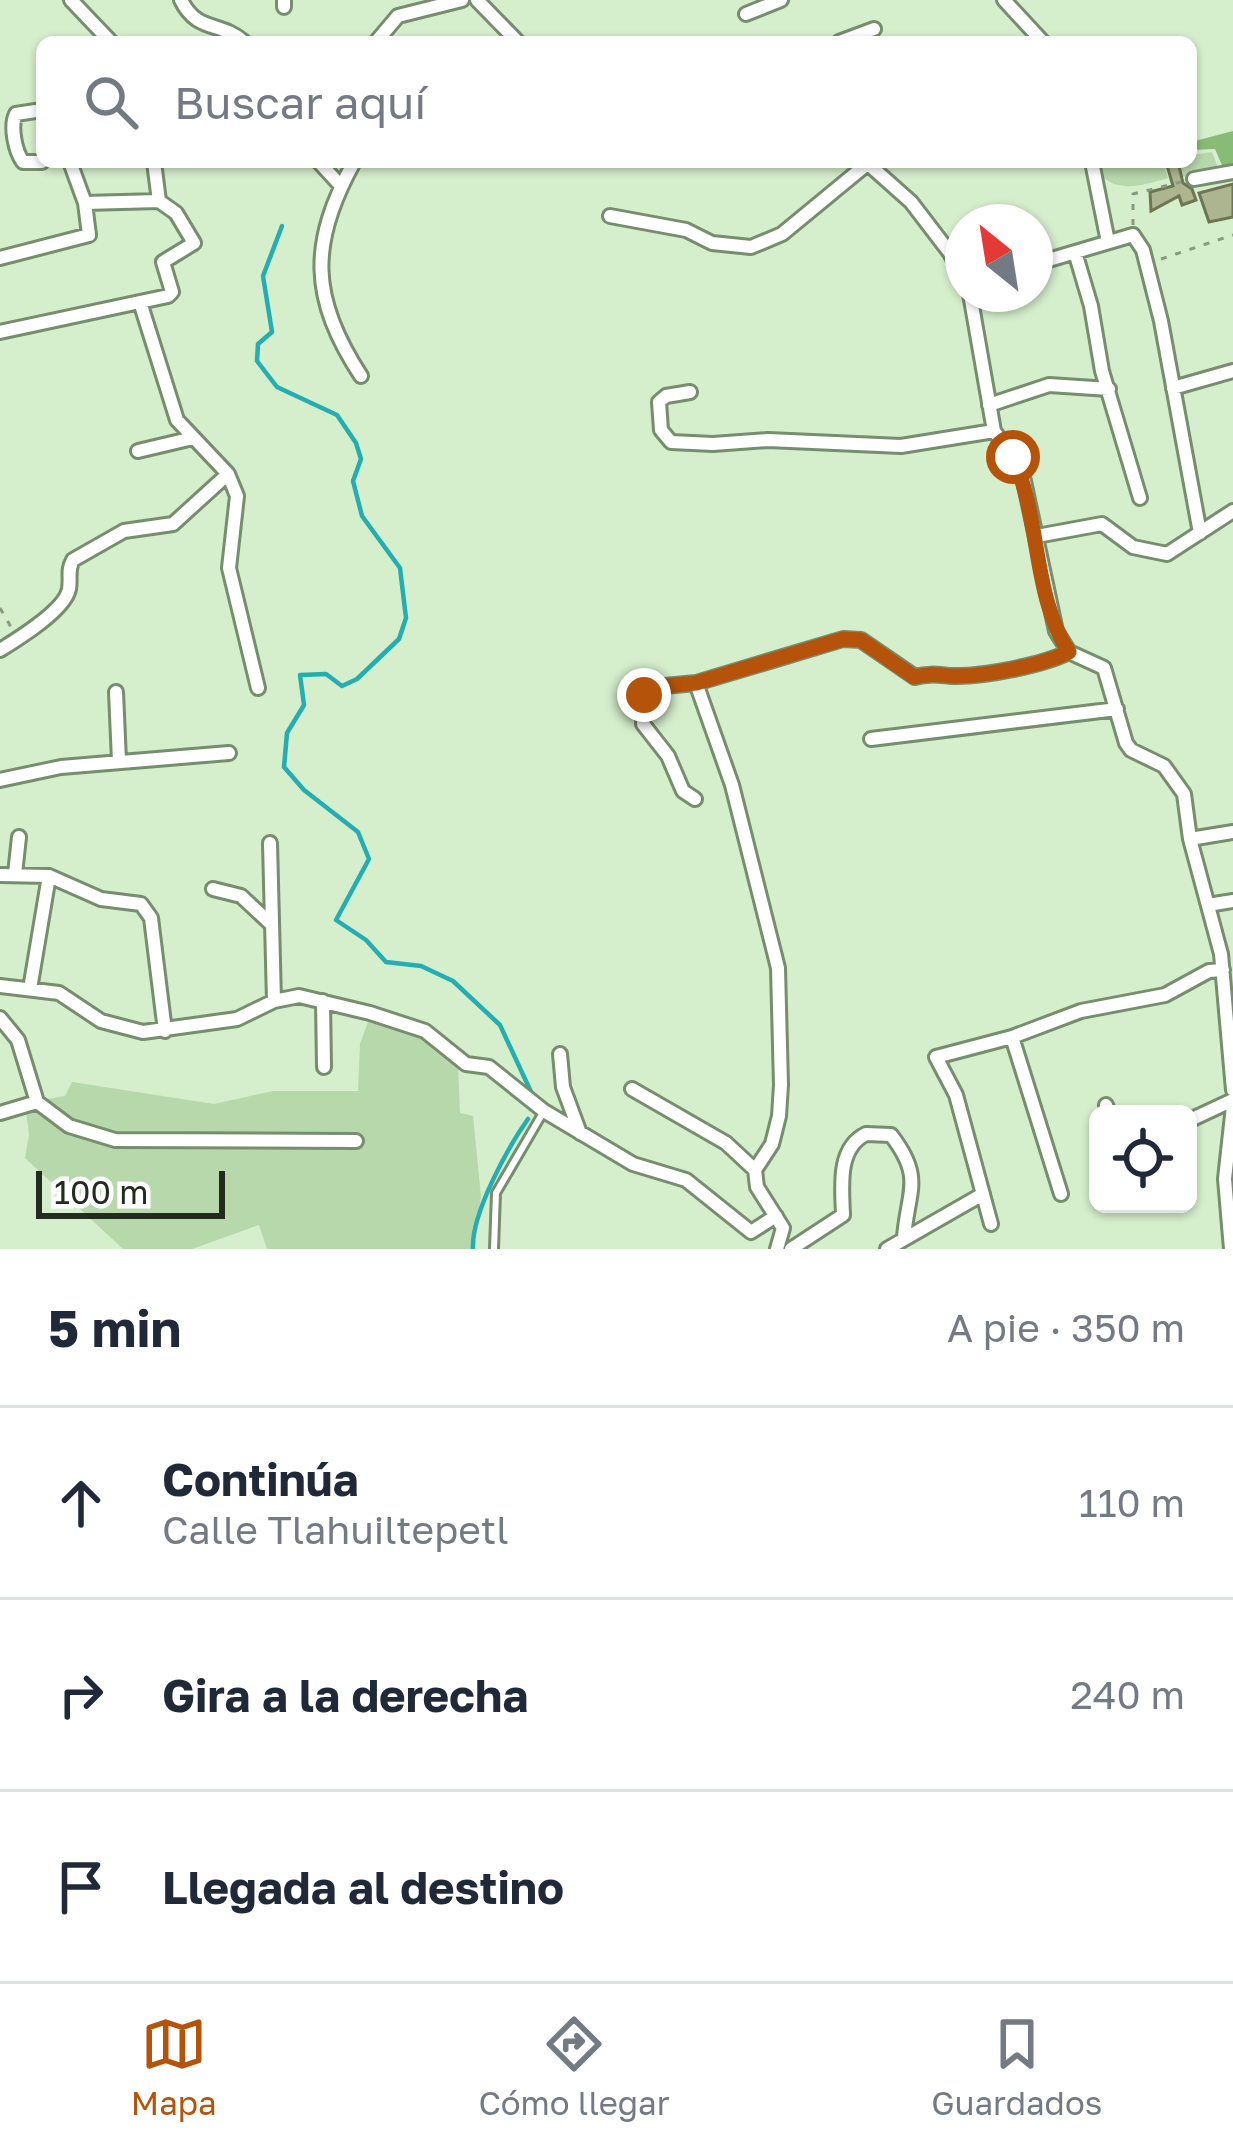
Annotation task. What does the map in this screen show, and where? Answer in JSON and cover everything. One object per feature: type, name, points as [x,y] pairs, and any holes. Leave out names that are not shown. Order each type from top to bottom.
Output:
[{"type":"street","points":[[71,0],[105,36]]},
{"type":"street","points":[[181,0],[202,25],[237,36]]},
{"type":"street","points":[[381,36],[398,16],[462,0]]},
{"type":"street","points":[[477,0],[512,36]]},
{"type":"street","points":[[746,14],[781,0]]},
{"type":"street","points":[[1008,1],[1038,36]]},
{"type":"street","points":[[854,36],[874,28]]},
{"type":"street","points":[[36,111],[16,114],[12,122],[19,158],[36,162]]},
{"type":"street","points":[[0,258],[89,235],[85,203],[72,168]]},
{"type":"street","points":[[155,168],[158,200]]},
{"type":"street","points":[[324,168],[341,186]]},
{"type":"street","points":[[352,168],[322,239],[323,286],[336,338],[361,376]]},
{"type":"street","points":[[610,216],[686,230],[712,243],[751,248],[782,234],[860,168]]},
{"type":"street","points":[[872,168],[911,202],[945,246]]},
{"type":"street","points":[[1093,168],[1108,242]]},
{"type":"street","points":[[1194,179],[1233,172]]},
{"type":"street","points":[[0,332],[172,292],[163,262],[194,243],[176,213],[158,200],[85,203]]},
{"type":"street","points":[[1053,259],[1133,235],[1146,264],[1199,533]]},
{"type":"street","points":[[1075,252],[1140,498]]},
{"type":"street","points":[[140,302],[170,404],[193,438],[228,474],[237,496],[229,568],[258,688]]},
{"type":"street","points":[[973,312],[994,431],[1024,481],[1056,632],[1069,652],[1104,668],[1131,750],[1164,766],[1178,780],[1208,904],[1227,954],[1223,970],[1233,1090]]},
{"type":"street","points":[[1173,388],[1233,371]]},
{"type":"street","points":[[989,404],[1048,385],[1109,389]]},
{"type":"street","points":[[690,392],[666,395],[658,402],[661,430],[671,442],[768,440],[901,446],[994,431]]},
{"type":"street","points":[[138,451],[193,438]]},
{"type":"street","points":[[0,650],[62,602],[74,560],[124,531],[172,524],[228,474]]},
{"type":"street","points":[[1037,536],[1102,524],[1133,547],[1167,554],[1232,518]]},
{"type":"street","points":[[695,799],[683,791],[668,756],[643,724],[648,690],[696,683],[843,639],[861,640],[914,677],[956,676],[1036,663],[1069,652]]},
{"type":"street","points":[[696,683],[732,785],[778,968],[782,1085],[772,1144],[755,1170],[757,1187],[783,1228],[777,1249]]},
{"type":"street","points":[[116,692],[118,761]]},
{"type":"street","points":[[872,739],[1118,709]]},
{"type":"street","points":[[0,780],[61,767],[229,753]]},
{"type":"street","points":[[1190,839],[1233,832]]},
{"type":"street","points":[[19,837],[8,874],[49,876],[101,899],[141,904],[151,918],[165,1031]]},
{"type":"street","points":[[270,843],[274,1001]]},
{"type":"street","points":[[30,989],[49,876]]},
{"type":"street","points":[[213,890],[241,896],[270,923]]},
{"type":"street","points":[[1208,904],[1233,901]]},
{"type":"street","points":[[991,1224],[956,1095],[936,1057],[1012,1037],[1082,1011],[1165,994],[1209,971],[1223,970]]},
{"type":"street","points":[[0,986],[58,993],[122,1029],[165,1031],[237,1019],[274,1001],[299,996],[425,1031],[466,1064],[489,1067],[544,1111],[633,1164],[686,1180],[751,1232],[776,1216]]},
{"type":"street","points":[[323,1001],[324,1067]]},
{"type":"street","points":[[0,1018],[18,1040],[37,1102],[69,1126],[115,1140],[356,1141]]},
{"type":"street","points":[[1012,1037],[1061,1195]]},
{"type":"street","points":[[560,1054],[563,1087],[580,1133]]},
{"type":"street","points":[[632,1089],[726,1143],[755,1170]]},
{"type":"street","points":[[0,1113],[37,1102]]},
{"type":"street","points":[[1197,1117],[1233,1103],[1225,1179],[1231,1249]]},
{"type":"street","points":[[791,1249],[843,1215],[848,1148],[866,1134],[891,1135],[910,1164],[914,1177],[904,1238]]},
{"type":"street","points":[[887,1249],[983,1194]]},
{"type":"lane","points":[[494,1249],[496,1192],[544,1111]]},
{"type":"path","points":[[1133,235],[1133,194],[1194,179]]},
{"type":"path","points":[[1146,264],[1233,235]]},
{"type":"path","points":[[0,608],[18,639]]},
{"type":"green space","points":[[1233,131],[1233,168],[1224,170],[1215,149],[1197,150],[1197,140]]},
{"type":"green space","points":[[1212,152],[1219,170],[1182,177],[1180,168],[1197,168],[1197,154]]},
{"type":"green space","points":[[1098,168],[1165,168],[1168,178],[1126,186]]},
{"type":"green space","points":[[369,1019],[422,1036],[458,1065],[460,1113],[473,1116],[481,1197],[473,1249],[267,1249],[259,1225],[192,1249],[123,1249],[25,1158],[29,1135],[25,1103],[65,1096],[72,1082],[214,1104],[273,1091],[358,1091],[360,1044]]},
{"type":"building","points":[[1168,168],[1179,168],[1183,183],[1196,200],[1182,205],[1179,196],[1151,211],[1150,192],[1173,186]]},
{"type":"building","points":[[1233,184],[1233,217],[1209,222],[1199,193]]},
{"type":"waterway","points":[[282,226],[263,276],[272,332],[258,344],[257,361],[277,387],[337,415],[356,443],[361,459],[353,481],[362,516],[400,568],[406,618],[399,639],[357,679],[342,686],[326,674],[300,675],[304,705],[287,733],[284,767],[304,790],[358,832],[369,859],[336,920],[366,940],[386,962],[421,966],[453,981],[500,1025],[532,1094]]},
{"type":"waterway","points":[[473,1249],[484,1200],[528,1119]]},
{"type":"route","points":[[644,695],[654,687],[696,683],[843,639],[861,640],[914,677],[956,676],[1036,663],[1069,652],[1048,608],[1037,536],[1013,457]]}]
